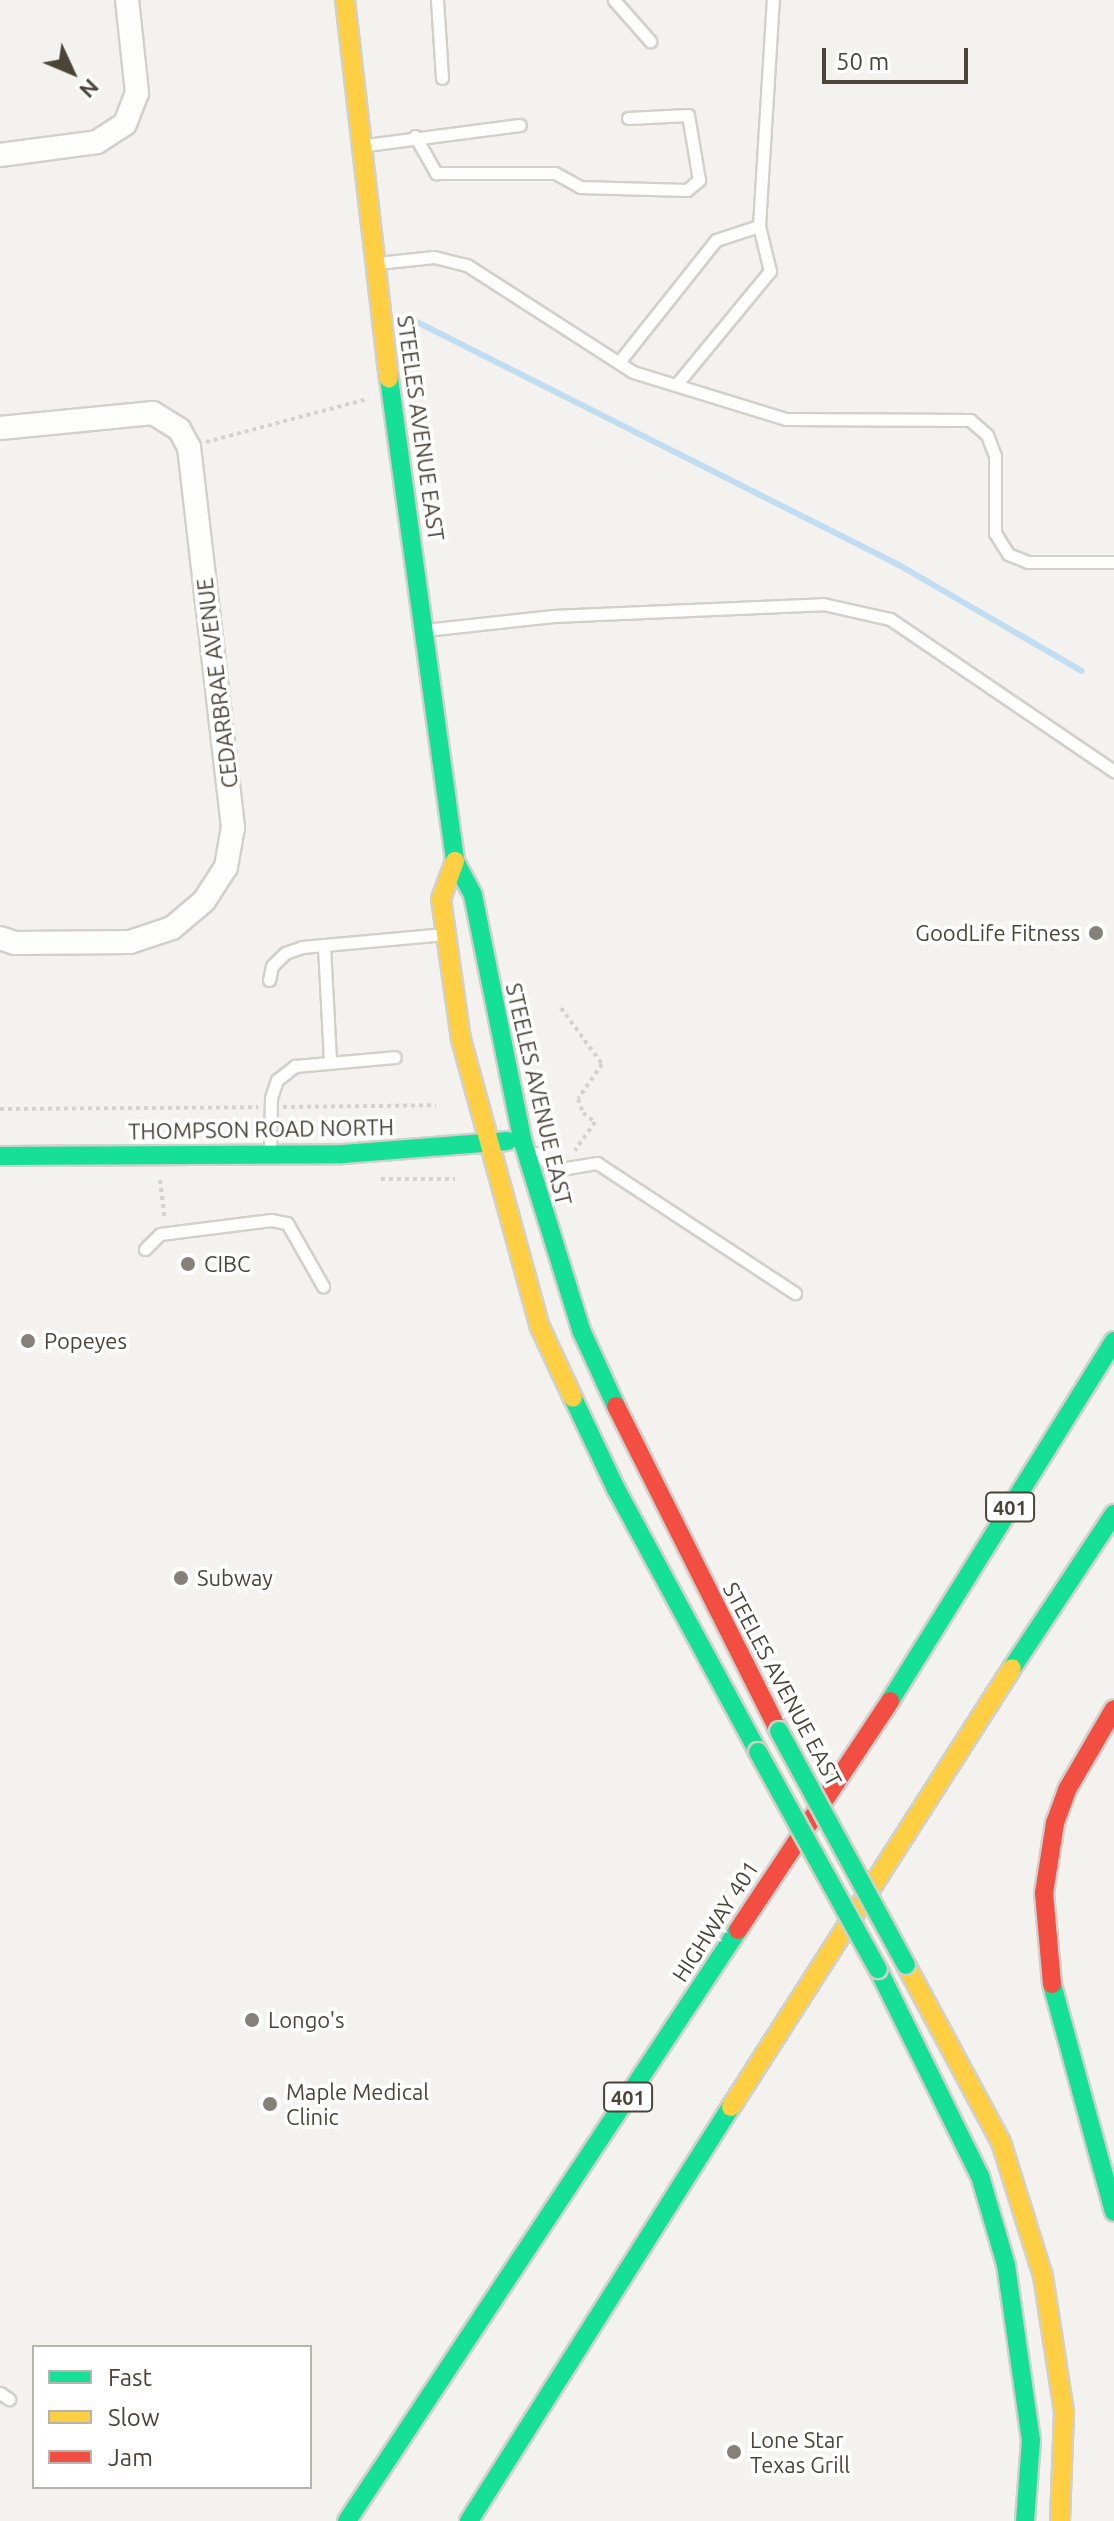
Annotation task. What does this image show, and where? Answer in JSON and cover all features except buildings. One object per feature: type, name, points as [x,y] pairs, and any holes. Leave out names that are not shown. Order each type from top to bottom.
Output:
[{"type":"main road","name":"STEELES AVENUE EAST","points":[[345,0],[376,263],[455,861],[473,895],[522,1139],[581,1330],[653,1486],[779,1731],[1001,2142],[1043,2276],[1064,2412],[1060,2521]]},
{"type":"main road","name":"STEELES AVENUE EAST","points":[[455,861],[441,899],[461,1039],[486,1144],[540,1327],[616,1489],[878,1969],[980,2176],[1006,2265],[1031,2440],[1025,2521]]},
{"type":"main road","name":"THOMPSON ROAD NORTH","points":[[0,1156],[270,1154],[486,1144],[522,1139]]},
{"type":"main road","name":"HIGHWAY 401","points":[[347,2521],[908,1673],[1114,1341]]},
{"type":"main road","points":[[469,2521],[900,1840],[1114,1514]]},
{"type":"main road","points":[[1114,1709],[1059,1811],[1044,1893],[1051,1979],[1114,2212]]},
{"type":"street","points":[[0,155],[97,142],[125,124],[137,93],[127,0]]},
{"type":"street","points":[[0,428],[153,413],[179,429],[189,447]]},
{"type":"street","name":"CEDARBRAE AVENUE","points":[[0,938],[15,943],[130,942],[172,928],[204,901],[226,867],[233,827],[189,447]]},
{"type":"lane","points":[[437,0],[442,78]]},
{"type":"lane","points":[[614,0],[650,41]]},
{"type":"lane","points":[[676,385],[770,271],[759,226],[773,0]]},
{"type":"lane","points":[[415,136],[436,173],[555,173],[580,187],[687,190],[699,180],[688,115],[628,118]]},
{"type":"lane","points":[[362,146],[415,136],[520,125]]},
{"type":"lane","points":[[619,362],[716,240],[759,226]]},
{"type":"lane","points":[[376,263],[434,257],[467,265],[619,362],[676,385],[786,419],[970,420],[987,435],[995,456],[995,533],[1008,554],[1028,562],[1114,562]]},
{"type":"lane","points":[[425,630],[553,616],[823,604],[890,619],[1114,771]]},
{"type":"lane","points":[[269,980],[272,966],[285,953],[446,934]]},
{"type":"lane","points":[[324,946],[330,1060]]},
{"type":"lane","points":[[270,1154],[270,1107],[277,1080],[295,1066],[330,1060],[395,1057]]},
{"type":"lane","points":[[522,1139],[555,1170],[597,1163],[795,1293]]},
{"type":"lane","points":[[145,1249],[153,1237],[167,1233],[271,1220],[287,1223],[323,1286]]},
{"type":"path","points":[[189,447],[393,392]]},
{"type":"path","points":[[561,1008],[602,1064],[578,1099],[583,1113],[595,1122],[562,1169]]},
{"type":"path","points":[[0,1109],[436,1105]]},
{"type":"path","points":[[160,1178],[167,1233]]},
{"type":"waterway","points":[[411,319],[899,565],[1082,671]]},
{"type":"traffic: fast","points":[[389,378],[455,861],[473,895],[522,1139],[581,1330],[616,1406]]},
{"type":"traffic: fast","points":[[0,1156],[343,1154],[507,1141]]},
{"type":"traffic: fast","points":[[890,1701],[1114,1341]]},
{"type":"traffic: fast","points":[[573,1398],[616,1489],[758,1752]]},
{"type":"traffic: fast","points":[[1012,1668],[1114,1514]]},
{"type":"traffic: fast","points":[[779,1731],[906,1965]]},
{"type":"traffic: fast","points":[[758,1752],[878,1969]]},
{"type":"traffic: fast","points":[[347,2521],[738,1930]]},
{"type":"traffic: fast","points":[[878,1969],[980,2176],[1006,2265],[1031,2440],[1025,2521]]},
{"type":"traffic: fast","points":[[1052,1984],[1114,2212]]},
{"type":"traffic: fast","points":[[469,2521],[731,2107]]},
{"type":"traffic: slow","points":[[345,0],[389,378]]},
{"type":"traffic: slow","points":[[455,861],[441,899],[461,1039],[540,1327],[573,1398]]},
{"type":"traffic: slow","points":[[731,2107],[1012,1668]]},
{"type":"traffic: slow","points":[[906,1965],[1001,2142],[1043,2276],[1064,2412],[1060,2521]]},
{"type":"traffic: jam","points":[[616,1406],[779,1731]]},
{"type":"traffic: jam","points":[[738,1930],[890,1701]]},
{"type":"traffic: jam","points":[[1052,1984],[1044,1893],[1055,1823],[1068,1788],[1114,1709]]},
{"type":"place","name":"GoodLife Fitness","points":[[1096,933]]},
{"type":"place","name":"CIBC","points":[[188,1264]]},
{"type":"place","name":"Popeyes","points":[[28,1341]]},
{"type":"place","name":"Subway","points":[[181,1578]]},
{"type":"place","name":"Longo's","points":[[252,2020]]},
{"type":"place","name":"Maple Medical Clinic","points":[[270,2104]]},
{"type":"place","name":"Lone Star Texas Grill","points":[[734,2452]]}]
